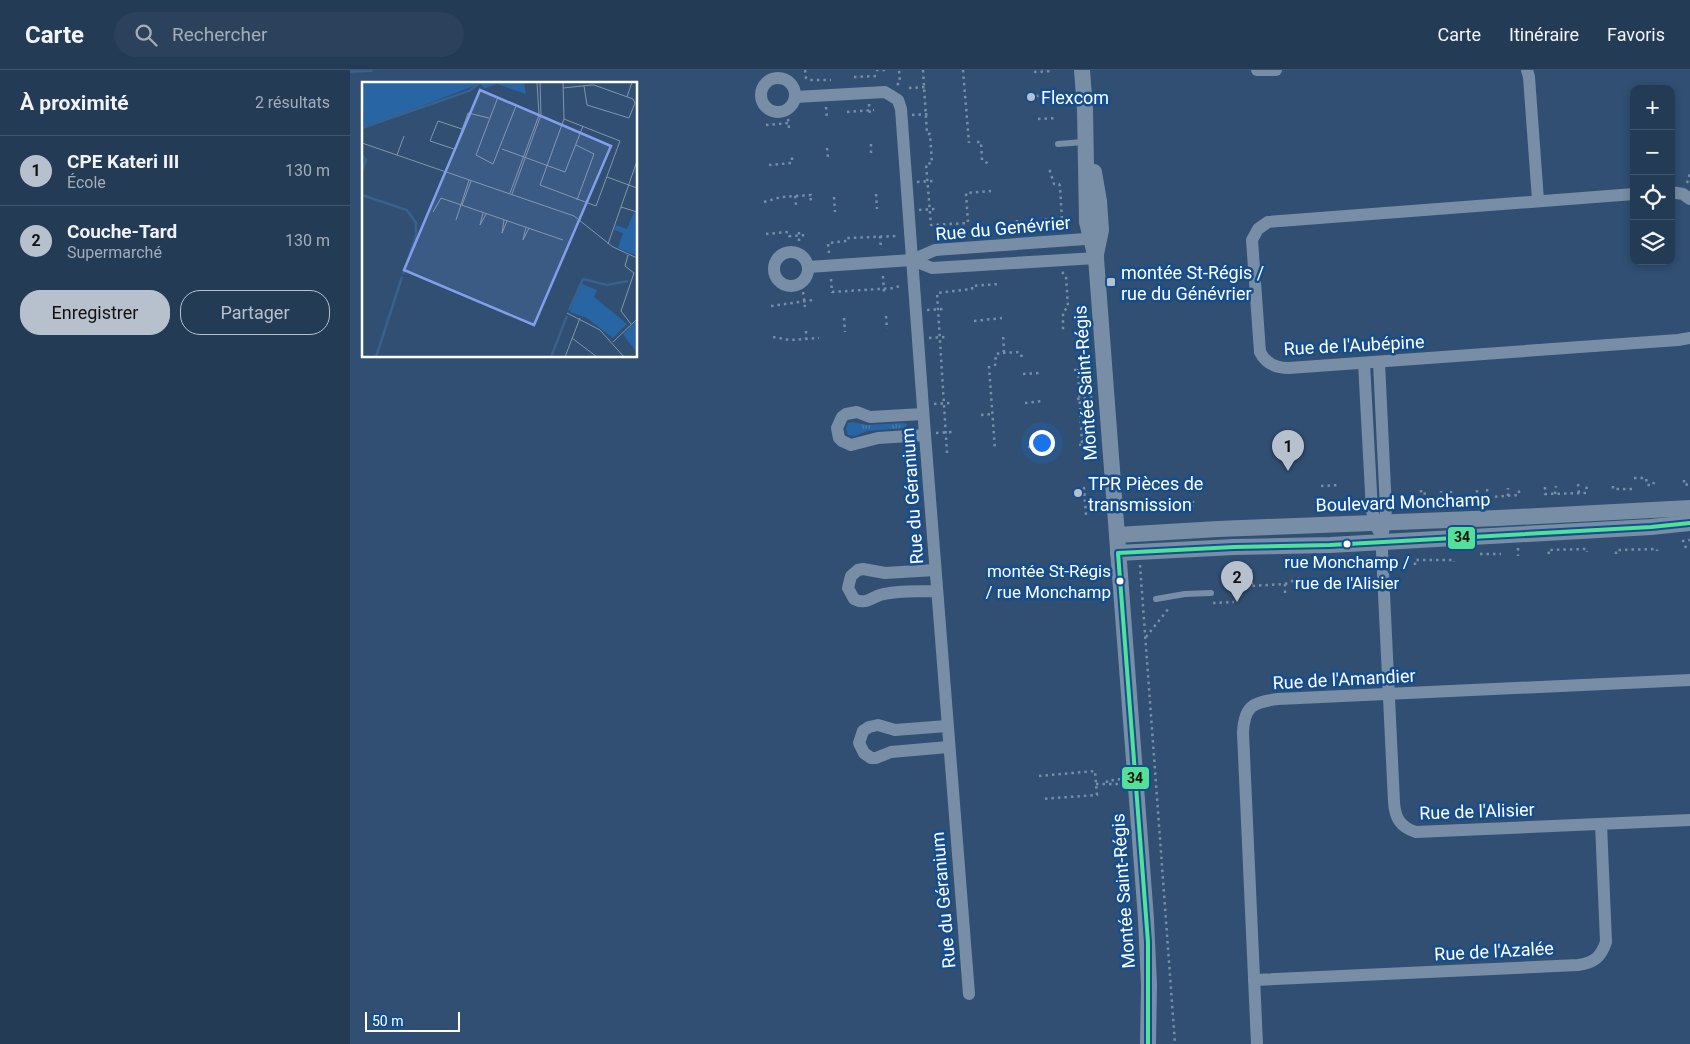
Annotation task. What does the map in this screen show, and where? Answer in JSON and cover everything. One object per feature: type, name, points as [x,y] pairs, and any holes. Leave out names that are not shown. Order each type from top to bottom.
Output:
[{"type":"street","name":"Montée Saint-Régis","points":[[1082,70],[1087,142],[1087,222],[1095,238],[1148,942],[1148,1044]]},
{"type":"street","points":[[1256,70],[1276,70]]},
{"type":"street","points":[[1527,70],[1538,200]]},
{"type":"street","name":"Rue du Géranium","points":[[795,97],[882,92],[898,100],[901,110],[923,414],[930,434],[935,570],[968,994]]},
{"type":"street","points":[[1675,193],[1683,194],[1690,199]]},
{"type":"street","name":"Rue de l'Aubépine","points":[[1630,194],[1274,220],[1268,222],[1258,229],[1252,240],[1251,249],[1258,347],[1262,356],[1271,364],[1283,368],[1690,338]]},
{"type":"street","name":"Rue du Genévrier","points":[[808,267],[912,260],[935,250],[1095,238]]},
{"type":"street","name":"Rue du Genévrier","points":[[912,260],[932,268],[1096,258]]},
{"type":"street","name":"Rue de l'Alisier","points":[[1379,362],[1386,510],[1380,523]]},
{"type":"street","name":"Rue de l'Alisier","points":[[1364,363],[1372,511],[1380,523],[1382,542],[1394,810],[1397,818],[1408,829],[1416,832],[1690,820]]},
{"type":"street","points":[[923,414],[870,417],[857,412],[851,413],[842,417],[837,428],[839,438],[850,445],[878,438],[930,434]]},
{"type":"street","name":"Boulevard Monchamp","points":[[1117,535],[1690,508]]},
{"type":"street","name":"Boulevard Monchamp","points":[[1118,553],[1382,542],[1690,523]]},
{"type":"street","points":[[935,570],[886,573],[863,569],[858,570],[851,576],[848,588],[854,599],[862,602],[867,602],[881,595],[937,591]]},
{"type":"street","name":"Rue de l'Amandier","points":[[1257,1044],[1243,733],[1243,724],[1248,709],[1259,702],[1278,699],[1690,680]]},
{"type":"street","points":[[947,726],[895,730],[878,725],[862,731],[859,743],[864,753],[871,758],[891,752],[948,747]]},
{"type":"street","name":"Rue de l'Azalée","points":[[1254,980],[1578,965],[1594,961],[1599,956],[1606,942],[1601,824]]},
{"type":"lane","points":[[1058,144],[1087,142]]},
{"type":"lane","points":[[1156,599],[1185,594],[1211,593]]},
{"type":"path","points":[[805,70],[806,78],[809,80],[831,80]]},
{"type":"path","points":[[876,70],[886,70]]},
{"type":"path","points":[[895,88],[900,82],[899,70]]},
{"type":"path","points":[[923,70],[927,134],[930,134],[932,163],[926,164],[931,225],[968,223],[965,193],[992,191]]},
{"type":"path","points":[[963,70],[969,143]]},
{"type":"path","points":[[1034,72],[1052,71]]},
{"type":"path","points":[[854,73],[855,85]]},
{"type":"path","points":[[825,75],[826,88]]},
{"type":"path","points":[[854,77],[877,76]]},
{"type":"path","points":[[909,88],[928,87]]},
{"type":"path","points":[[1036,96],[1054,96]]},
{"type":"path","points":[[869,100],[872,110],[870,115]]},
{"type":"path","points":[[826,104],[826,118]]},
{"type":"path","points":[[847,112],[872,110]]},
{"type":"path","points":[[912,115],[931,114]]},
{"type":"path","points":[[1038,119],[1056,118]]},
{"type":"path","points":[[766,125],[788,121],[789,128]]},
{"type":"path","points":[[977,142],[981,142],[982,160],[990,164]]},
{"type":"path","points":[[871,144],[871,155]]},
{"type":"path","points":[[827,148],[828,158]]},
{"type":"path","points":[[769,165],[792,163],[792,157]]},
{"type":"path","points":[[994,228],[1060,223],[1062,221],[1060,186],[1059,184],[1054,184],[1049,168]]},
{"type":"path","points":[[1686,186],[1690,174]]},
{"type":"path","points":[[917,182],[933,181]]},
{"type":"path","points":[[876,194],[877,209]]},
{"type":"path","points":[[764,202],[811,195],[812,199],[807,200]]},
{"type":"path","points":[[795,196],[796,205]]},
{"type":"path","points":[[834,197],[835,212]]},
{"type":"path","points":[[919,210],[935,209]]},
{"type":"path","points":[[1046,218],[1047,231]]},
{"type":"path","points":[[1017,220],[1018,233]]},
{"type":"path","points":[[766,234],[788,232],[789,236],[808,235]]},
{"type":"path","points":[[799,234],[799,244]]},
{"type":"path","points":[[829,253],[828,243],[847,241],[847,238],[896,235],[902,238]]},
{"type":"path","points":[[880,236],[881,249]]},
{"type":"path","points":[[1060,272],[1066,276],[1068,307],[1063,312],[1063,330]]},
{"type":"path","points":[[882,276],[884,290]]},
{"type":"path","points":[[831,279],[832,292],[843,293],[884,290],[905,284]]},
{"type":"path","points":[[947,453],[937,292],[972,289],[972,286],[999,284]]},
{"type":"path","points":[[803,292],[804,307]]},
{"type":"path","points":[[771,306],[793,304],[794,301],[813,300]]},
{"type":"path","points":[[927,310],[943,309]]},
{"type":"path","points":[[886,316],[887,329]]},
{"type":"path","points":[[844,318],[845,332]]},
{"type":"path","points":[[974,321],[1002,318]]},
{"type":"path","points":[[806,331],[806,339]]},
{"type":"path","points":[[1002,353],[1004,351],[1003,335]]},
{"type":"path","points":[[928,338],[945,337]]},
{"type":"path","points":[[773,338],[820,338]]},
{"type":"path","points":[[995,366],[996,354],[1019,352],[1022,358]]},
{"type":"path","points":[[989,366],[995,450]]},
{"type":"path","points":[[1090,369],[1076,370],[1081,444],[1097,444]]},
{"type":"path","points":[[1023,374],[1040,373]]},
{"type":"path","points":[[1079,399],[1093,397]]},
{"type":"path","points":[[1025,403],[1042,401]]},
{"type":"path","points":[[934,404],[950,403]]},
{"type":"path","points":[[981,415],[992,414]]},
{"type":"path","points":[[930,434],[952,432]]},
{"type":"path","points":[[1028,446],[1046,445]]},
{"type":"path","points":[[1634,478],[1646,478],[1647,485],[1654,485],[1654,482]]},
{"type":"path","points":[[1684,480],[1684,485],[1690,484],[1689,480]]},
{"type":"path","points":[[1578,484],[1579,493]]},
{"type":"path","points":[[1545,487],[1545,494],[1586,493],[1587,484]]},
{"type":"path","points":[[1321,486],[1340,485]]},
{"type":"path","points":[[1555,494],[1556,486]]},
{"type":"path","points":[[1613,486],[1613,489],[1618,487],[1634,489]]},
{"type":"path","points":[[1084,496],[1084,488],[1086,515]]},
{"type":"path","points":[[1508,488],[1508,496]]},
{"type":"path","points":[[1477,490],[1477,498],[1519,495],[1519,488]]},
{"type":"path","points":[[1487,489],[1488,497]]},
{"type":"path","points":[[1421,490],[1421,494],[1430,493]]},
{"type":"path","points":[[1441,491],[1441,499]]},
{"type":"path","points":[[1430,499],[1451,498],[1451,491]]},
{"type":"path","points":[[1157,502],[1158,508],[1194,506],[1193,501]]},
{"type":"path","points":[[1686,548],[1683,541],[1690,540]]},
{"type":"path","points":[[1549,554],[1548,550],[1586,549],[1587,552]]},
{"type":"path","points":[[1616,554],[1616,550],[1657,549],[1657,551]]},
{"type":"path","points":[[1480,554],[1500,554]]},
{"type":"path","points":[[1415,565],[1415,560],[1454,560],[1454,562]]},
{"type":"path","points":[[1139,563],[1141,568],[1175,1044]]},
{"type":"path","points":[[1251,568],[1252,586]]},
{"type":"path","points":[[1233,587],[1285,584],[1302,577]]},
{"type":"path","points":[[1285,584],[1286,595]]},
{"type":"path","points":[[1212,603],[1234,602]]},
{"type":"path","points":[[1146,638],[1169,608]]},
{"type":"path","points":[[1039,776],[1095,772],[1097,795],[1041,799]]},
{"type":"path","points":[[1107,783],[1107,781],[1124,779]]},
{"type":"path","points":[[1096,784],[1124,784]]},
{"type":"green space","points":[[848,423],[867,425],[907,424],[904,428],[867,431],[855,436],[848,435],[846,429]]},
{"type":"waterway","points":[[350,71],[371,70]]},
{"type":"transit line","name":"34","points":[[1148,1044],[1148,942],[1118,553],[1234,547],[1330,545],[1651,527],[1690,523]]},
{"type":"place","name":"Flexcom","points":[[1031,97]]},
{"type":"place","name":"montée St-Régis / rue du Génévrier","points":[[1111,282]]},
{"type":"place","name":"CPE Kateri III","points":[[1288,471]]},
{"type":"place","name":"TPR Pièces de transmission","points":[[1078,493]]},
{"type":"place","name":"rue Monchamp / rue de l'Alisier","points":[[1347,544]]},
{"type":"place","name":"montée St-Régis / rue Monchamp","points":[[1120,581]]},
{"type":"place","name":"Couche-Tard","points":[[1237,602]]}]
